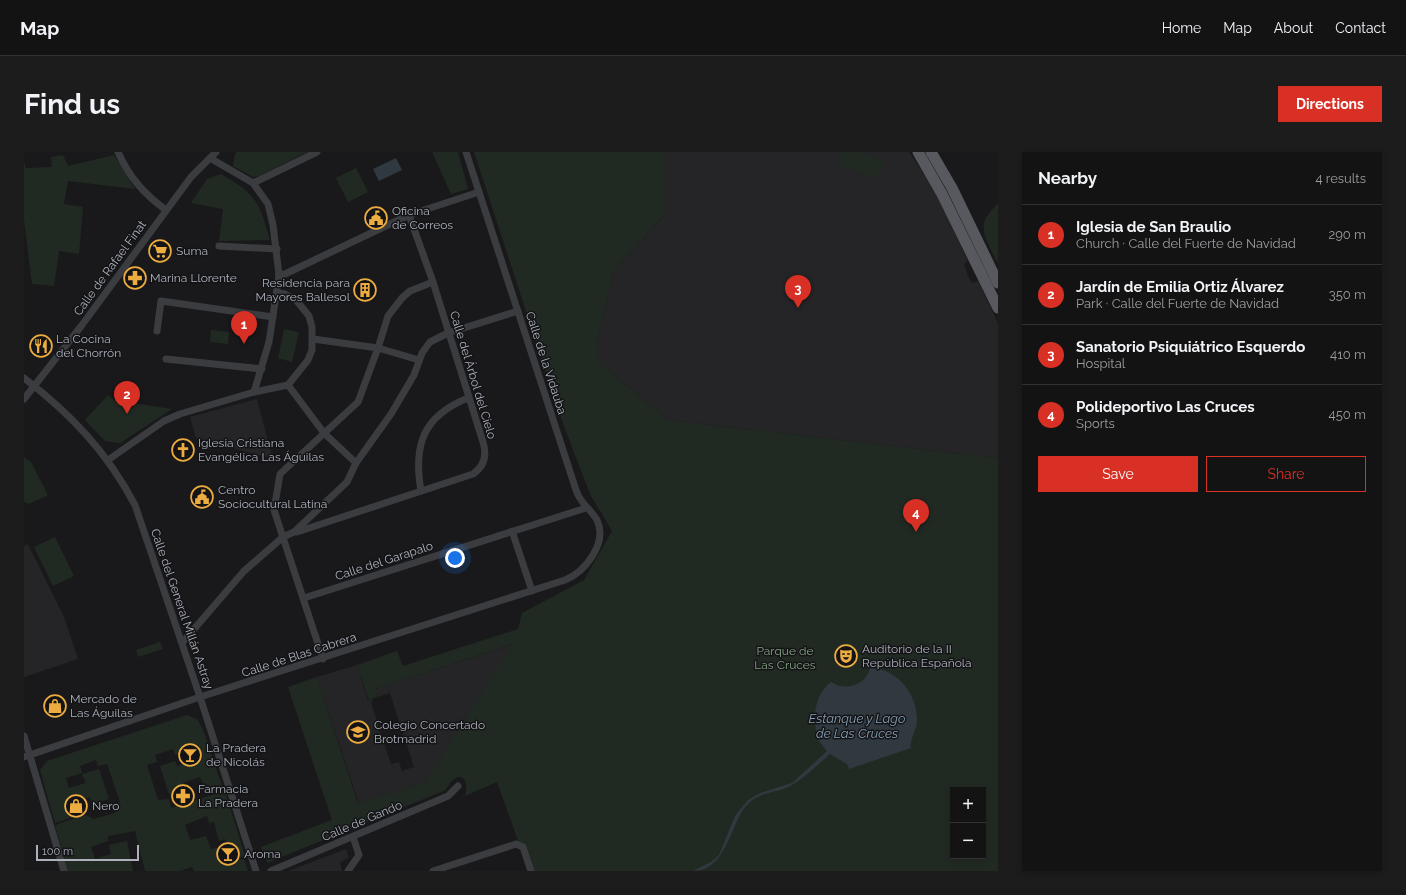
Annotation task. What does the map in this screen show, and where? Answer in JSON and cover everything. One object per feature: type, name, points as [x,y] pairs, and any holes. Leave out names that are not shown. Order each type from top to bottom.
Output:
[{"type":"main road","points":[[918,152],[942,194],[998,308]]},
{"type":"main road","points":[[931,152],[952,188],[998,283]]},
{"type":"street","points":[[118,152],[127,172],[151,199],[166,210]]},
{"type":"street","name":"Calle de Rafael Finat","points":[[24,399],[82,325],[191,177],[216,152]]},
{"type":"street","points":[[253,184],[317,152]]},
{"type":"street","name":"Calle de la Vidauba","points":[[466,152],[576,490],[581,503],[596,520],[600,534],[595,550],[580,572]]},
{"type":"street","points":[[210,158],[253,184],[268,204],[280,275],[269,342],[254,392]]},
{"type":"street","points":[[280,275],[285,274],[409,215],[479,192]]},
{"type":"street","name":"Calle del Árbol del Cielo","points":[[294,532],[473,474],[484,462],[485,448],[468,398],[433,282],[409,215]]},
{"type":"street","points":[[219,246],[276,249]]},
{"type":"street","points":[[323,659],[304,598],[282,537],[274,506],[280,474],[358,402],[388,316],[396,305],[410,291],[433,282]]},
{"type":"street","points":[[108,460],[164,421],[180,414],[254,392],[288,385],[308,360],[313,339],[309,316],[296,300],[285,294],[277,293]]},
{"type":"street","points":[[157,331],[161,301],[273,317]]},
{"type":"street","points":[[182,643],[244,571],[282,537],[294,532],[347,482],[356,463],[391,414],[414,375],[419,360],[430,342],[448,332],[518,311]]},
{"type":"street","points":[[313,339],[378,348],[419,360]]},
{"type":"street","points":[[166,359],[262,369]]},
{"type":"street","name":"Calle del General Millán Astray","points":[[24,378],[34,385],[83,430],[108,460],[135,505],[182,643],[256,871]]},
{"type":"street","points":[[288,385],[324,432],[356,463]]},
{"type":"street","points":[[422,491],[418,473],[418,455],[421,441],[441,412],[468,398]]},
{"type":"street","points":[[320,508],[320,518],[328,522]]},
{"type":"street","name":"Calle del Garapalo","points":[[304,598],[586,508]]},
{"type":"street","points":[[512,531],[532,591]]},
{"type":"street","name":"Calle de Blas Cabrera","points":[[27,756],[200,698],[566,580],[580,572]]},
{"type":"street","points":[[24,736],[27,756],[51,836],[64,871]]},
{"type":"street","name":"Calle de Gando","points":[[271,871],[448,796],[458,786]]},
{"type":"street","points":[[348,871],[359,855],[353,837]]},
{"type":"street","points":[[432,871],[516,844],[523,847],[531,871]]},
{"type":"shaded area","points":[[666,152],[909,152],[931,183],[968,261],[964,264],[968,276],[972,283],[978,281],[998,323],[998,458],[667,420],[601,364],[597,358],[597,342],[614,270],[666,213]]},
{"type":"shaded area","points":[[257,399],[272,456],[270,458],[196,438],[190,417]]},
{"type":"shaded area","points":[[28,544],[64,617],[78,659],[24,677],[24,546]]},
{"type":"shaded area","points":[[514,644],[425,782],[359,803],[317,677],[357,665],[368,700],[372,699],[373,702],[371,703],[391,764],[399,762],[402,771],[414,767],[390,693],[377,697],[375,689]]},
{"type":"shaded area","points":[[346,849],[349,858],[340,862],[342,871],[288,871]]},
{"type":"green space","points":[[237,152],[307,152],[259,176],[253,177],[233,166],[235,154]]},
{"type":"green space","points":[[432,152],[458,152],[468,189],[451,194]]},
{"type":"green space","name":"Parque de Las Cruces","points":[[474,152],[666,152],[666,213],[614,270],[597,342],[597,357],[601,364],[667,420],[998,458],[998,871],[529,871],[497,782],[465,796],[466,783],[461,777],[454,779],[446,790],[267,863],[261,847],[332,820],[288,687],[317,677],[358,803],[425,782],[513,644],[375,689],[377,697],[369,700],[357,665],[397,651],[403,666],[518,629],[522,613],[584,580],[612,531],[590,494],[562,421]]},
{"type":"green space","points":[[842,152],[858,152],[884,160],[878,178],[838,165]]},
{"type":"green space","points":[[63,155],[68,166],[114,155],[135,189],[68,181],[64,204],[83,207],[79,254],[59,251],[54,286],[32,284],[24,220],[24,161],[26,168],[52,167],[51,157]]},
{"type":"green space","points":[[356,168],[368,192],[348,202],[336,178]]},
{"type":"green space","points":[[221,174],[249,193],[259,207],[270,240],[219,241],[223,209],[191,203],[207,179]]},
{"type":"green space","points":[[998,203],[998,263],[989,247],[985,235],[984,223],[990,212]]},
{"type":"green space","points":[[284,329],[299,332],[292,362],[278,358]]},
{"type":"green space","points":[[211,330],[229,332],[228,344],[210,342]]},
{"type":"green space","points":[[108,395],[114,400],[172,409],[120,443],[105,441],[85,420]]},
{"type":"green space","points":[[24,457],[31,462],[48,495],[29,504],[24,502]]},
{"type":"green space","points":[[55,537],[74,576],[53,586],[34,547]]},
{"type":"green space","points":[[160,642],[163,649],[138,657],[136,650]]},
{"type":"green space","points":[[187,715],[198,720],[204,732],[223,789],[207,794],[200,777],[183,783],[185,789],[169,794],[160,766],[175,761],[177,766],[195,761],[191,750],[175,755],[173,749],[155,755],[157,762],[147,765],[158,800],[169,799],[171,808],[225,791],[245,856],[233,860],[225,839],[219,841],[214,822],[209,823],[207,816],[185,825],[190,840],[206,836],[211,849],[217,848],[223,862],[244,859],[248,871],[194,871],[192,867],[180,871],[145,871],[135,831],[108,836],[108,841],[91,847],[95,859],[111,854],[109,845],[127,841],[133,871],[64,871],[62,850],[55,825],[86,815],[94,819],[115,813],[113,805],[120,802],[107,764],[98,766],[96,760],[80,766],[82,773],[66,778],[69,788],[86,783],[82,774],[99,769],[109,799],[92,804],[90,797],[75,802],[79,815],[55,823],[40,770],[47,761]]},
{"type":"water","points":[[396,158],[402,170],[379,181],[373,169]]},
{"type":"water","name":"Estanque y Lago de Las Cruces","points":[[870,668],[880,669],[897,678],[910,693],[914,702],[917,721],[911,742],[911,748],[849,769],[847,764],[830,754],[792,785],[762,795],[751,801],[740,814],[726,846],[713,864],[704,869],[693,871],[711,862],[719,855],[735,816],[748,800],[760,793],[792,783],[827,751],[820,743],[815,723],[816,708],[821,694],[825,687],[831,682],[843,686],[860,683],[868,674]]},
{"type":"place","name":"Oficina de Correos","points":[[376,218]]},
{"type":"place","name":"Suma","points":[[160,251]]},
{"type":"place","name":"Marina Llorente","points":[[135,278]]},
{"type":"place","name":"Residencia para Mayores Ballesol","points":[[365,290]]},
{"type":"place","name":"Sanatorio Psiquiátrico Esquerdo","points":[[798,308]]},
{"type":"place","name":"Iglesia de San Braulio","points":[[244,344]]},
{"type":"place","name":"La Cocina del Chorrón","points":[[41,346]]},
{"type":"place","name":"Jardín de Emilia Ortiz Álvarez","points":[[127,414]]},
{"type":"place","name":"Iglesia Cristiana Evangélica Las Águilas","points":[[183,450]]},
{"type":"place","name":"Centro Sociocultural Latina","points":[[202,497]]},
{"type":"place","name":"Polideportivo Las Cruces","points":[[916,532]]},
{"type":"place","name":"Auditorio de la II República Española","points":[[846,656]]},
{"type":"place","name":"Mercado de Las Águilas","points":[[55,706]]},
{"type":"place","name":"Colegio Concertado Brotmadrid","points":[[358,732]]},
{"type":"place","name":"La Pradera de Nicolás","points":[[190,755]]},
{"type":"place","name":"Farmacia La Pradera","points":[[183,796]]},
{"type":"place","name":"Nero","points":[[76,806]]},
{"type":"place","name":"Aroma","points":[[228,854]]}]
